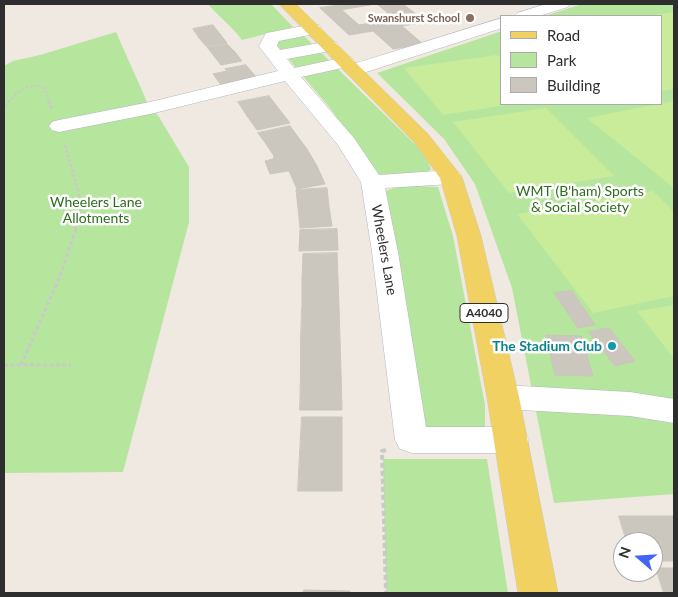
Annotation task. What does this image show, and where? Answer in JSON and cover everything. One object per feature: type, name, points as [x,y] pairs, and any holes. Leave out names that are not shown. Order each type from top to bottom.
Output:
[{"type":"main road","name":"A4040","points":[[287,4],[421,138],[451,177],[469,236],[512,440],[538,593]]},
{"type":"street","points":[[526,15],[562,4]]},
{"type":"street","points":[[282,65],[350,66],[500,24]]},
{"type":"street","points":[[282,65],[268,46],[272,37],[313,29]]},
{"type":"street","points":[[59,126],[150,108],[282,65],[330,46]]},
{"type":"street","name":"Wheelers Lane","points":[[282,65],[347,142],[372,182],[386,252],[412,440]]},
{"type":"street","points":[[372,182],[451,177]]},
{"type":"street","points":[[503,397],[630,404],[674,411]]},
{"type":"street","points":[[412,440],[512,440]]},
{"type":"path","points":[[4,106],[24,87],[38,84],[44,87],[73,169],[83,208],[60,276],[21,364]]},
{"type":"path","points":[[4,364],[71,365]]},
{"type":"path","points":[[386,593],[382,451],[412,440]]},
{"type":"green space","points":[[208,4],[271,4],[293,27],[242,40]]},
{"type":"green space","name":"WMT (B'ham) Sports & Social Society","points":[[582,4],[674,4],[674,494],[554,503],[512,288],[475,184],[444,139],[377,73],[500,32],[500,105],[663,105],[663,15],[548,15]]},
{"type":"green space","points":[[674,12],[674,89],[663,91],[663,15],[653,15]]},
{"type":"green space","name":"Wheelers Lane Allotments","points":[[116,32],[147,102],[159,117],[189,167],[189,222],[123,472],[4,473],[4,66],[13,61],[40,55]]},
{"type":"green space","points":[[302,34],[425,154],[431,169],[426,173],[383,176],[377,173],[329,107],[276,44],[279,40]]},
{"type":"green space","points":[[497,55],[500,57],[500,105],[506,105],[443,115],[404,68]]},
{"type":"green space","points":[[674,101],[674,188],[587,118],[654,105],[663,105],[663,103]]},
{"type":"green space","points":[[546,108],[614,176],[509,193],[453,122]]},
{"type":"green space","points":[[403,185],[438,187],[453,236],[485,405],[485,427],[423,428],[385,191]]},
{"type":"green space","points":[[653,191],[674,212],[674,296],[593,313],[517,214]]},
{"type":"green space","points":[[674,305],[674,359],[637,311]]},
{"type":"green space","points":[[383,459],[487,459],[508,593],[386,593]]},
{"type":"building","points":[[346,4],[377,4],[403,4],[426,22],[402,26],[423,44],[393,49],[373,31],[349,35],[320,8]],"holes":[[[377,4],[395,19],[359,25],[342,10]]]},
{"type":"building","points":[[213,25],[220,34],[199,38],[193,29]]},
{"type":"building","points":[[220,34],[227,43],[206,46],[199,38]]},
{"type":"building","points":[[227,44],[235,52],[214,56],[207,47]]},
{"type":"building","points":[[235,52],[242,61],[221,65],[214,56]]},
{"type":"building","points":[[246,65],[257,78],[221,85],[213,74],[227,71],[225,69]]},
{"type":"building","points":[[269,96],[279,109],[247,116],[238,102]]},
{"type":"building","points":[[279,109],[290,123],[257,130],[247,116]]},
{"type":"building","points":[[290,126],[298,137],[266,144],[258,133]]},
{"type":"building","points":[[298,137],[307,149],[274,156],[266,144]]},
{"type":"building","points":[[307,149],[317,166],[270,174],[265,161],[273,159],[274,156]]},
{"type":"building","points":[[317,166],[325,184],[297,189],[289,171]]},
{"type":"building","points":[[327,188],[329,207],[298,208],[296,190]]},
{"type":"building","points":[[329,207],[332,226],[300,228],[298,208]]},
{"type":"building","points":[[337,229],[338,250],[299,251],[300,230]]},
{"type":"building","points":[[337,253],[338,279],[302,280],[303,254]]},
{"type":"building","points":[[338,279],[339,308],[302,308],[302,280]]},
{"type":"building","points":[[572,291],[595,325],[578,328],[554,293]]},
{"type":"building","points":[[302,308],[339,308],[340,339],[301,339]]},
{"type":"building","name":"The Stadium Club","points":[[609,328],[635,361],[615,366],[589,332]]},
{"type":"building","points":[[546,335],[581,336],[593,376],[555,375]]},
{"type":"building","points":[[301,339],[340,339],[341,373],[301,373]]},
{"type":"building","points":[[301,373],[341,373],[342,410],[300,410]]},
{"type":"building","points":[[302,417],[342,417],[342,452],[300,452]]},
{"type":"building","points":[[300,452],[342,452],[342,491],[298,491]]},
{"type":"building","points":[[619,516],[674,516],[674,561],[663,561],[663,532],[624,532]]},
{"type":"building","points":[[663,568],[674,568],[674,593],[664,593],[660,582],[663,582]]},
{"type":"building","points":[[304,590],[350,591],[350,593],[303,593]]},
{"type":"place","name":"Swanshurst School","points":[[470,18]]},
{"type":"place","name":"The Stadium Club","points":[[612,346]]}]
